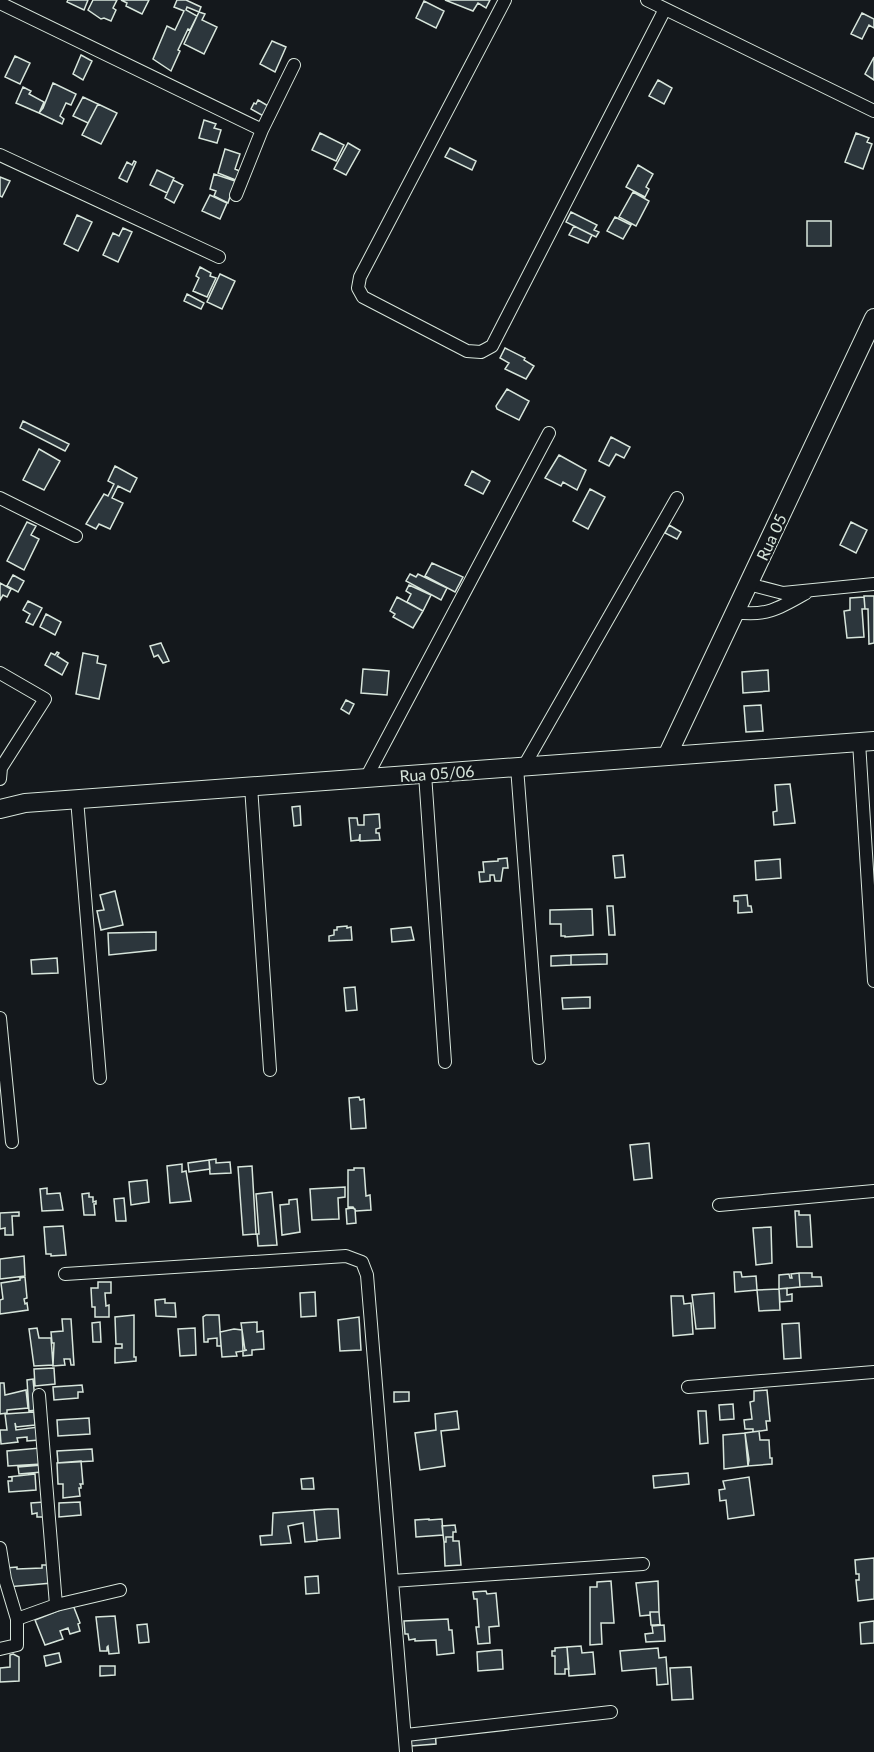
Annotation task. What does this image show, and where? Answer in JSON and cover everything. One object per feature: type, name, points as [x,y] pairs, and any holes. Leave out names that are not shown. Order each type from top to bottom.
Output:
[{"type":"street","points":[[505,0],[360,277],[358,288],[363,297],[467,351],[481,352],[492,346],[665,9]]},
{"type":"street","points":[[647,0],[874,111]]},
{"type":"street","points":[[0,3],[262,130]]},
{"type":"street","points":[[236,195],[262,130],[294,65]]},
{"type":"street","points":[[0,155],[219,257]]},
{"type":"street","name":"Rua 05","points":[[667,756],[874,318]]},
{"type":"street","points":[[366,778],[549,433]]},
{"type":"street","points":[[0,498],[76,536]]},
{"type":"street","points":[[539,1058],[521,767],[677,498]]},
{"type":"street","points":[[748,584],[783,593],[874,584]]},
{"type":"street","points":[[735,612],[751,615],[775,611],[812,590]]},
{"type":"street","points":[[0,673],[45,699],[0,768],[0,779]]},
{"type":"street","points":[[866,742],[874,981]]},
{"type":"street","name":"Rua 05/06","points":[[0,809],[26,803],[77,799],[866,742]]},
{"type":"street","points":[[425,774],[445,1062]]},
{"type":"street","points":[[251,786],[270,1070]]},
{"type":"street","points":[[77,799],[100,1078]]},
{"type":"street","points":[[0,1018],[12,1142]]},
{"type":"street","points":[[719,1205],[874,1191]]},
{"type":"street","points":[[65,1274],[346,1256],[362,1262],[367,1275],[406,1752]]},
{"type":"street","points":[[688,1387],[874,1372]]},
{"type":"street","points":[[39,1395],[56,1605]]},
{"type":"street","points":[[0,1548],[6,1579],[18,1619],[17,1645],[0,1649]]},
{"type":"street","points":[[392,1581],[643,1564]]},
{"type":"street","points":[[18,1619],[56,1605],[120,1590]]},
{"type":"street","points":[[406,1735],[610,1712]]},
{"type":"building","points":[[68,0],[88,0],[84,10],[67,2]]},
{"type":"building","points":[[93,0],[117,0],[111,21],[101,19],[88,10]]},
{"type":"building","points":[[121,0],[149,0],[142,14],[126,6],[127,3]]},
{"type":"building","points":[[177,0],[186,0],[201,7],[199,12],[187,7],[186,10],[197,16],[178,50],[180,51],[171,71],[153,59],[167,26],[175,30],[184,11],[174,7]]},
{"type":"building","points":[[445,0],[490,0],[486,8],[478,3],[473,11]]},
{"type":"building","points":[[424,1],[444,11],[436,28],[416,18]]},
{"type":"building","points":[[199,12],[205,14],[202,20],[217,27],[204,54],[184,44]]},
{"type":"building","points":[[862,13],[874,19],[874,28],[869,25],[862,39],[851,34]]},
{"type":"building","points":[[272,41],[286,47],[275,72],[260,64]]},
{"type":"building","points":[[81,55],[92,61],[83,80],[73,74]]},
{"type":"building","points":[[15,56],[30,63],[20,84],[5,77]]},
{"type":"building","points":[[874,57],[874,80],[865,74]]},
{"type":"building","points":[[658,80],[672,88],[664,104],[649,96]]},
{"type":"building","points":[[53,83],[76,94],[71,105],[66,103],[60,116],[64,119],[62,124],[39,113]]},
{"type":"building","points":[[23,87],[31,91],[29,94],[44,102],[39,113],[16,103]]},
{"type":"building","points":[[83,97],[98,104],[88,123],[73,116]]},
{"type":"building","points":[[258,100],[270,107],[265,117],[251,109]]},
{"type":"building","points":[[98,104],[117,113],[101,144],[82,135]]},
{"type":"building","points":[[204,120],[216,124],[214,128],[221,130],[217,143],[199,138]]},
{"type":"building","points":[[320,133],[344,145],[336,161],[312,150]]},
{"type":"building","points":[[856,133],[869,138],[867,142],[872,144],[863,169],[845,162]]},
{"type":"building","points":[[348,143],[360,150],[346,175],[334,169]]},
{"type":"building","points":[[450,148],[476,161],[472,170],[445,157]]},
{"type":"building","points":[[225,149],[240,154],[235,169],[242,172],[238,181],[218,173]]},
{"type":"building","points":[[134,161],[136,162],[127,182],[119,178],[127,162],[132,165]]},
{"type":"building","points":[[638,165],[653,174],[646,187],[649,189],[645,197],[626,187]]},
{"type":"building","points":[[157,170],[174,178],[167,193],[150,185]]},
{"type":"building","points":[[214,174],[235,181],[228,203],[214,196],[216,191],[210,189]]},
{"type":"building","points":[[0,177],[10,181],[2,197],[0,196]]},
{"type":"building","points":[[173,180],[183,185],[174,203],[165,198]]},
{"type":"building","points":[[633,192],[649,201],[636,226],[619,217]]},
{"type":"building","points":[[210,195],[227,203],[220,219],[202,211]]},
{"type":"building","points":[[571,212],[597,225],[594,230],[599,232],[596,237],[566,222]]},
{"type":"building","points":[[77,215],[92,222],[78,251],[64,244]]},
{"type":"building","points":[[615,217],[631,225],[623,239],[607,231]]},
{"type":"building","points":[[807,221],[831,221],[831,246],[807,246]]},
{"type":"building","points":[[574,226],[592,235],[588,243],[569,235]]},
{"type":"building","points":[[123,228],[132,232],[118,262],[103,255],[113,233],[119,236]]},
{"type":"building","points":[[200,267],[216,278],[207,297],[193,291],[199,278],[196,276]]},
{"type":"building","points":[[220,274],[235,281],[222,309],[207,302]]},
{"type":"building","points":[[187,294],[204,303],[201,309],[184,301]]},
{"type":"building","points":[[505,348],[525,358],[524,360],[534,366],[526,379],[505,369],[509,363],[500,358]]},
{"type":"building","points":[[507,389],[529,401],[519,420],[497,409],[496,406]]},
{"type":"building","points":[[23,421],[69,444],[65,451],[20,428]]},
{"type":"building","points":[[611,437],[630,447],[624,458],[616,454],[609,466],[599,461]]},
{"type":"building","points":[[39,449],[60,461],[44,490],[23,480]]},
{"type":"building","points":[[559,455],[586,470],[577,490],[563,482],[561,486],[545,478]]},
{"type":"building","points":[[115,466],[137,478],[130,492],[118,486],[112,498],[123,503],[110,529],[99,524],[96,529],[86,524],[104,494],[108,496],[114,484],[108,481]]},
{"type":"building","points":[[472,471],[490,481],[483,494],[465,485]]},
{"type":"building","points":[[590,489],[605,497],[588,529],[573,521]]},
{"type":"building","points":[[27,522],[36,526],[31,535],[39,539],[24,570],[7,561]]},
{"type":"building","points":[[851,522],[867,530],[856,553],[840,545]]},
{"type":"building","points":[[669,525],[681,532],[677,539],[665,533]]},
{"type":"building","points":[[432,563],[463,577],[455,592],[425,576]]},
{"type":"building","points":[[410,574],[416,577],[418,574],[447,588],[441,600],[406,581]]},
{"type":"building","points":[[13,575],[24,581],[18,592],[7,586]]},
{"type":"building","points":[[0,583],[11,589],[7,597],[3,595],[0,600]]},
{"type":"building","points":[[409,585],[431,595],[423,611],[407,602],[411,594],[406,591]]},
{"type":"building","points":[[864,596],[874,596],[874,643],[869,644],[868,609],[865,609]]},
{"type":"building","points":[[397,597],[423,611],[413,628],[393,617],[395,614],[390,611]]},
{"type":"building","points":[[864,597],[865,609],[862,609],[864,637],[847,638],[844,611],[850,610],[850,598]]},
{"type":"building","points":[[28,601],[42,608],[33,625],[26,622],[30,614],[23,610]]},
{"type":"building","points":[[46,614],[61,622],[55,635],[40,627]]},
{"type":"building","points":[[161,643],[169,661],[163,663],[158,655],[154,657],[150,646]]},
{"type":"building","points":[[51,653],[55,655],[59,653],[57,656],[68,663],[62,675],[45,665]]},
{"type":"building","points":[[83,653],[98,656],[97,663],[106,665],[99,699],[76,694]]},
{"type":"building","points":[[363,669],[389,671],[387,695],[361,693]]},
{"type":"building","points":[[768,670],[769,691],[743,693],[742,672]]},
{"type":"building","points":[[346,700],[354,704],[349,714],[341,709]]},
{"type":"building","points":[[761,705],[763,731],[746,732],[744,706]]},
{"type":"building","points":[[790,784],[795,823],[774,825],[773,812],[777,811],[775,785]]},
{"type":"building","points":[[300,806],[301,825],[294,826],[292,807]]},
{"type":"building","points":[[379,814],[380,828],[376,829],[376,833],[379,833],[380,840],[360,841],[360,834],[359,840],[351,841],[349,818],[357,818],[358,825],[364,825],[364,815]]},
{"type":"building","points":[[623,855],[625,877],[615,878],[613,856]]},
{"type":"building","points":[[507,858],[508,868],[503,868],[501,881],[495,881],[494,875],[490,875],[490,881],[480,882],[479,872],[484,872],[483,862]]},
{"type":"building","points":[[780,859],[781,878],[756,880],[755,861]]},
{"type":"building","points":[[115,891],[123,925],[101,930],[97,911],[104,910],[100,895]]},
{"type":"building","points":[[747,895],[748,906],[751,906],[752,912],[738,913],[738,901],[734,901],[734,896]]},
{"type":"building","points":[[607,906],[613,906],[615,935],[609,935]]},
{"type":"building","points":[[592,909],[593,935],[561,936],[561,924],[550,924],[550,910]]},
{"type":"building","points":[[347,926],[347,928],[351,927],[352,940],[329,941],[329,936],[334,935],[337,927]]},
{"type":"building","points":[[411,927],[414,940],[392,942],[391,929]]},
{"type":"building","points":[[156,932],[156,950],[109,955],[108,933]]},
{"type":"building","points":[[607,954],[607,964],[571,965],[571,955]]},
{"type":"building","points":[[571,955],[571,965],[551,966],[551,956]]},
{"type":"building","points":[[57,958],[58,973],[32,974],[31,960]]},
{"type":"building","points":[[355,987],[357,1010],[346,1011],[344,988]]},
{"type":"building","points":[[590,997],[590,1008],[563,1009],[562,998]]},
{"type":"building","points":[[359,1097],[360,1100],[364,1099],[366,1128],[351,1129],[349,1098]]},
{"type":"building","points":[[649,1143],[652,1178],[634,1180],[630,1145]]},
{"type":"building","points":[[216,1159],[216,1163],[230,1162],[231,1173],[210,1174],[209,1160]]},
{"type":"building","points":[[209,1160],[210,1169],[189,1172],[188,1163]]},
{"type":"building","points":[[182,1164],[182,1172],[186,1171],[191,1201],[170,1203],[167,1166]]},
{"type":"building","points":[[252,1166],[256,1234],[243,1235],[238,1167]]},
{"type":"building","points":[[354,1168],[364,1168],[366,1196],[370,1195],[371,1210],[356,1211],[353,1207],[348,1207],[348,1170],[354,1170]]},
{"type":"building","points":[[147,1180],[149,1202],[131,1205],[129,1182]]},
{"type":"building","points":[[345,1187],[345,1197],[338,1198],[339,1219],[312,1220],[310,1189]]},
{"type":"building","points":[[47,1188],[47,1194],[60,1193],[63,1210],[42,1211],[40,1189]]},
{"type":"building","points":[[272,1192],[277,1245],[258,1246],[256,1194]]},
{"type":"building","points":[[89,1193],[89,1197],[93,1197],[93,1202],[96,1201],[95,1215],[84,1215],[82,1194]]},
{"type":"building","points":[[124,1198],[126,1221],[116,1221],[114,1199]]},
{"type":"building","points":[[297,1199],[300,1232],[282,1235],[280,1205],[289,1204],[289,1200]]},
{"type":"building","points":[[346,1209],[355,1209],[356,1223],[347,1224]]},
{"type":"building","points":[[795,1211],[799,1211],[799,1215],[810,1215],[812,1247],[797,1247]]},
{"type":"building","points":[[19,1212],[19,1216],[12,1216],[13,1235],[5,1235],[5,1228],[0,1229],[0,1213]]},
{"type":"building","points":[[63,1226],[66,1255],[46,1254],[44,1227]]},
{"type":"building","points":[[771,1227],[772,1263],[756,1265],[753,1228]]},
{"type":"building","points":[[24,1256],[25,1276],[0,1279],[0,1259]]},
{"type":"building","points":[[734,1272],[741,1272],[742,1277],[756,1276],[757,1290],[735,1292]]},
{"type":"building","points":[[799,1273],[812,1273],[812,1277],[821,1277],[822,1286],[800,1287]]},
{"type":"building","points":[[799,1273],[800,1287],[779,1289],[779,1275],[789,1274],[792,1278],[791,1274]]},
{"type":"building","points":[[25,1277],[27,1298],[24,1299],[28,1310],[0,1314],[0,1300],[3,1299],[1,1283]]},
{"type":"building","points":[[98,1282],[111,1282],[111,1293],[105,1293],[106,1306],[109,1305],[109,1317],[95,1317],[91,1288],[98,1288]]},
{"type":"building","points":[[787,1288],[787,1295],[792,1294],[792,1301],[780,1302],[779,1289]]},
{"type":"building","points":[[779,1289],[780,1310],[759,1311],[757,1290]]},
{"type":"building","points":[[315,1292],[316,1316],[301,1317],[300,1293]]},
{"type":"building","points":[[714,1293],[715,1328],[696,1329],[692,1295]]},
{"type":"building","points":[[671,1296],[683,1296],[684,1304],[691,1303],[693,1334],[673,1336]]},
{"type":"building","points":[[165,1299],[165,1303],[175,1303],[176,1317],[156,1316],[155,1300]]},
{"type":"building","points":[[134,1315],[134,1357],[136,1361],[115,1363],[115,1348],[122,1348],[122,1344],[116,1344],[115,1317]]},
{"type":"building","points":[[219,1315],[221,1346],[217,1346],[217,1338],[204,1342],[203,1317]]},
{"type":"building","points":[[359,1317],[361,1350],[340,1351],[338,1320]]},
{"type":"building","points":[[62,1319],[71,1319],[74,1365],[71,1365],[70,1359],[64,1359],[65,1365],[53,1366],[54,1343],[52,1343],[51,1332],[63,1331]]},
{"type":"building","points":[[100,1322],[101,1342],[93,1342],[92,1323]]},
{"type":"building","points":[[257,1322],[257,1332],[263,1331],[264,1349],[252,1350],[252,1355],[243,1356],[243,1351],[247,1350],[245,1350],[241,1323]]},
{"type":"building","points":[[799,1323],[801,1358],[784,1359],[782,1324]]},
{"type":"building","points":[[37,1328],[39,1338],[51,1338],[53,1365],[34,1366],[29,1329]]},
{"type":"building","points":[[195,1328],[196,1355],[180,1356],[178,1329]]},
{"type":"building","points":[[242,1330],[243,1351],[236,1352],[237,1356],[222,1357],[220,1332]]},
{"type":"building","points":[[54,1368],[55,1384],[35,1386],[34,1369]]},
{"type":"building","points":[[33,1379],[36,1410],[29,1411],[27,1380]]},
{"type":"building","points":[[0,1383],[4,1383],[5,1395],[26,1390],[28,1408],[7,1410],[7,1413],[0,1414]]},
{"type":"building","points":[[82,1385],[83,1392],[78,1392],[78,1398],[54,1400],[53,1387]]},
{"type":"building","points":[[767,1390],[770,1421],[766,1421],[767,1430],[753,1432],[753,1429],[745,1429],[744,1420],[752,1419],[750,1402],[754,1401],[754,1391]]},
{"type":"building","points":[[394,1392],[409,1392],[409,1401],[394,1402]]},
{"type":"building","points":[[733,1404],[734,1419],[720,1420],[719,1405]]},
{"type":"building","points":[[457,1411],[459,1429],[441,1431],[445,1466],[420,1470],[415,1433],[436,1430],[435,1414]]},
{"type":"building","points":[[698,1411],[706,1411],[708,1443],[700,1444]]},
{"type":"building","points":[[34,1412],[35,1425],[16,1427],[15,1423],[16,1430],[38,1427],[39,1440],[27,1441],[27,1437],[17,1438],[18,1442],[1,1444],[0,1430],[7,1430],[5,1414]]},
{"type":"building","points":[[89,1418],[90,1434],[58,1436],[57,1420]]},
{"type":"building","points":[[759,1431],[760,1440],[769,1440],[772,1464],[748,1466],[745,1433]]},
{"type":"building","points":[[745,1433],[748,1466],[724,1469],[723,1435]]},
{"type":"building","points":[[40,1448],[42,1464],[8,1466],[7,1451]]},
{"type":"building","points":[[92,1449],[93,1461],[58,1463],[57,1451]]},
{"type":"building","points":[[81,1461],[83,1484],[80,1484],[81,1488],[79,1488],[80,1496],[63,1498],[63,1484],[58,1484],[57,1463]]},
{"type":"building","points":[[42,1465],[42,1472],[19,1474],[18,1467]]},
{"type":"building","points":[[688,1473],[689,1484],[654,1488],[653,1476]]},
{"type":"building","points":[[35,1474],[36,1490],[9,1492],[8,1481],[12,1481],[12,1477],[8,1477]]},
{"type":"building","points":[[749,1477],[754,1515],[728,1519],[726,1500],[720,1501],[719,1490],[725,1489],[723,1481]]},
{"type":"building","points":[[313,1478],[314,1489],[302,1489],[301,1479]]},
{"type":"building","points":[[44,1502],[45,1517],[37,1517],[37,1513],[32,1514],[31,1503]]},
{"type":"building","points":[[80,1502],[81,1515],[59,1517],[59,1503]]},
{"type":"building","points":[[338,1509],[340,1538],[317,1540],[314,1510]]},
{"type":"building","points":[[314,1510],[317,1541],[305,1542],[303,1523],[288,1526],[291,1543],[261,1545],[260,1536],[272,1535],[273,1513]]},
{"type":"building","points":[[442,1519],[443,1535],[416,1537],[415,1520]]},
{"type":"building","points":[[455,1525],[456,1532],[453,1532],[453,1537],[446,1537],[446,1542],[444,1542],[442,1526]]},
{"type":"building","points":[[446,1537],[453,1537],[453,1541],[459,1541],[461,1565],[445,1566],[444,1542],[446,1542]]},
{"type":"building","points":[[874,1558],[874,1599],[858,1601],[856,1580],[859,1580],[859,1574],[856,1574],[855,1560]]},
{"type":"building","points":[[42,1565],[51,1565],[52,1583],[7,1587],[6,1568],[42,1568]]},
{"type":"building","points":[[318,1576],[319,1593],[306,1594],[305,1577]]},
{"type":"building","points":[[611,1581],[614,1623],[601,1623],[602,1644],[590,1645],[590,1587],[597,1587],[597,1582]]},
{"type":"building","points":[[658,1581],[659,1612],[650,1612],[650,1615],[640,1616],[636,1583]]},
{"type":"building","points":[[486,1591],[487,1594],[496,1593],[499,1626],[489,1627],[490,1643],[478,1644],[477,1599],[474,1599],[473,1592]]},
{"type":"building","points":[[73,1605],[80,1623],[78,1624],[80,1631],[70,1634],[68,1628],[60,1631],[63,1639],[45,1645],[35,1620]]},
{"type":"building","points":[[650,1612],[659,1612],[660,1625],[651,1625]]},
{"type":"building","points":[[115,1616],[119,1653],[109,1654],[108,1646],[107,1651],[100,1651],[96,1617]]},
{"type":"building","points":[[448,1619],[449,1630],[452,1630],[454,1653],[437,1655],[436,1640],[409,1640],[408,1634],[405,1634],[404,1621]]},
{"type":"building","points":[[874,1621],[874,1643],[861,1644],[860,1623]]},
{"type":"building","points":[[147,1624],[149,1642],[139,1643],[137,1625]]},
{"type":"building","points":[[664,1625],[665,1641],[646,1642],[645,1634],[653,1633],[652,1626]]},
{"type":"building","points":[[581,1646],[582,1653],[593,1652],[595,1674],[569,1676],[567,1647]]},
{"type":"building","points":[[567,1647],[569,1669],[565,1669],[565,1674],[555,1674],[555,1656],[552,1656],[552,1651],[555,1651],[555,1648]]},
{"type":"building","points":[[658,1648],[659,1658],[666,1657],[668,1684],[657,1685],[656,1668],[622,1671],[620,1651]]},
{"type":"building","points":[[502,1650],[503,1669],[478,1671],[477,1652]]},
{"type":"building","points":[[59,1653],[61,1662],[46,1666],[44,1656]]},
{"type":"building","points":[[10,1655],[19,1657],[19,1681],[0,1682],[0,1668],[10,1667]]},
{"type":"building","points":[[100,1666],[115,1666],[115,1675],[100,1676]]},
{"type":"building","points":[[691,1667],[693,1699],[672,1700],[670,1668]]},
{"type":"building","points":[[435,1728],[436,1744],[411,1746],[410,1729]]}]
